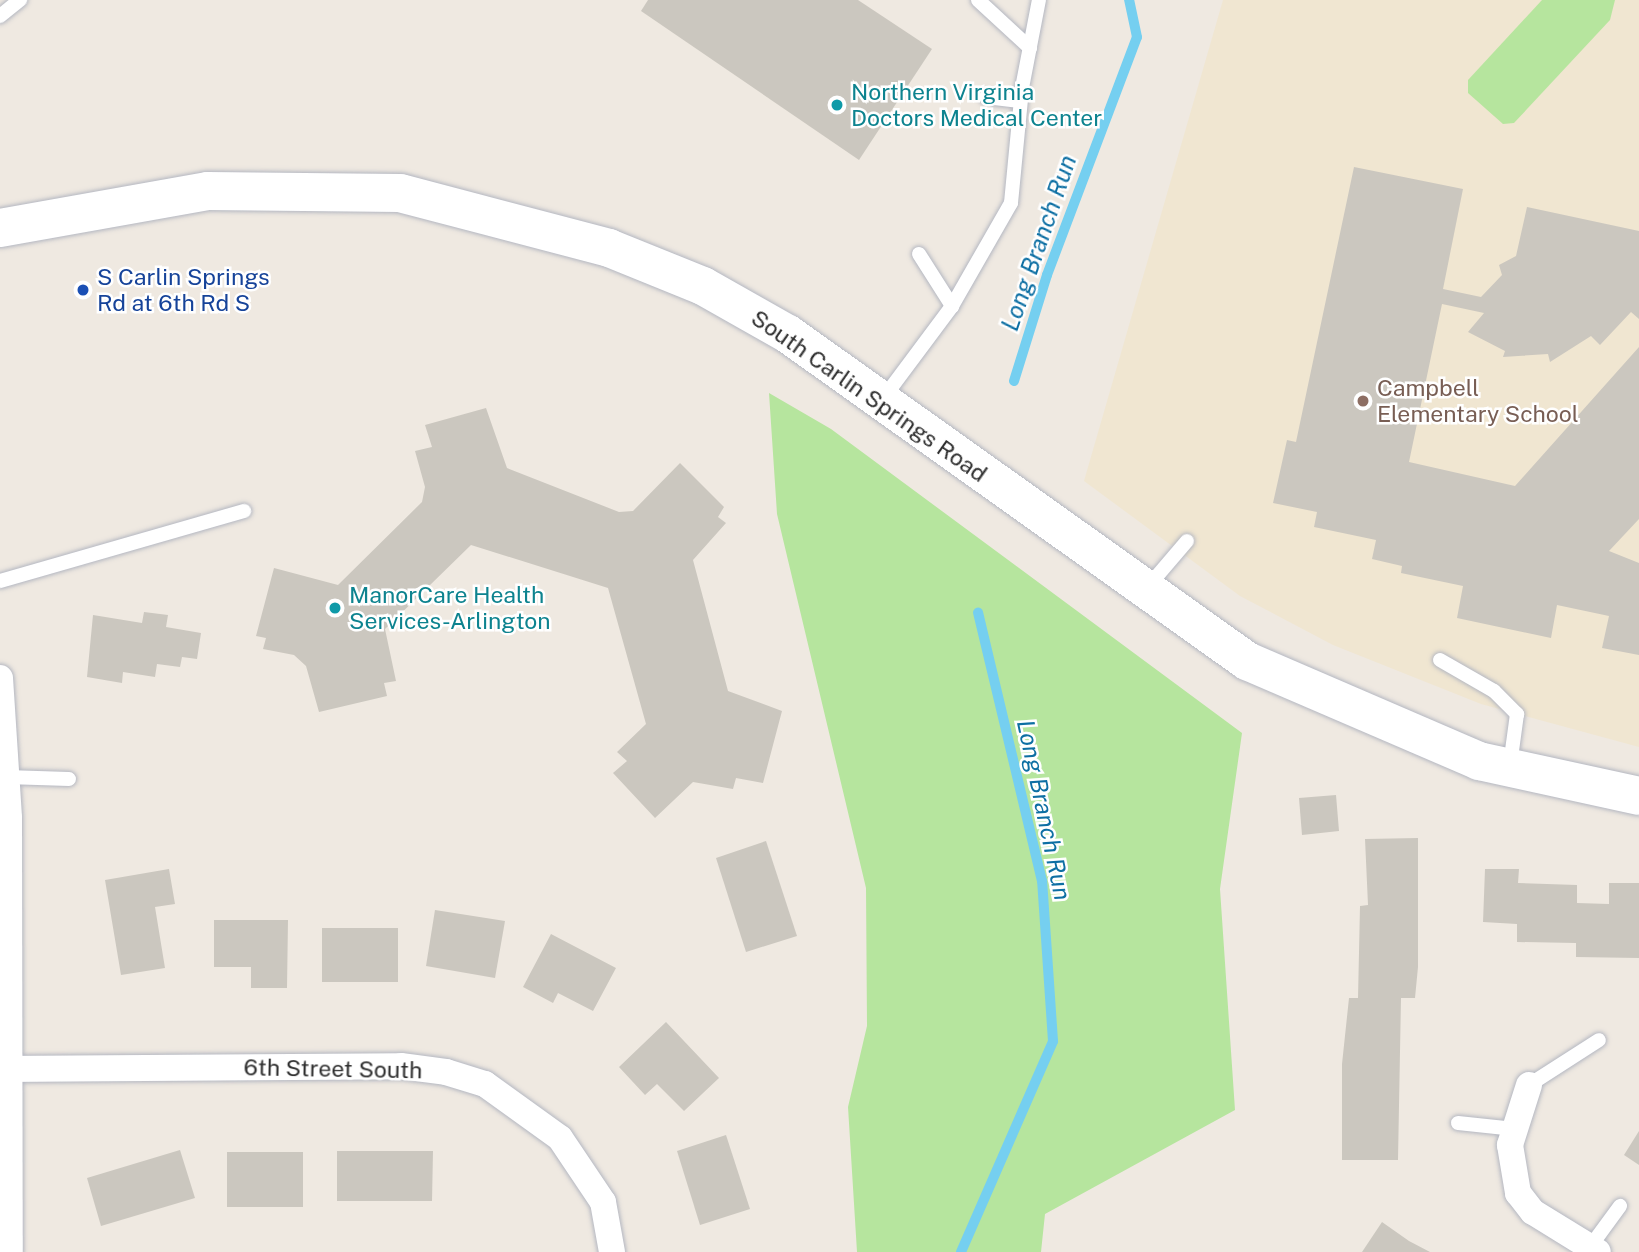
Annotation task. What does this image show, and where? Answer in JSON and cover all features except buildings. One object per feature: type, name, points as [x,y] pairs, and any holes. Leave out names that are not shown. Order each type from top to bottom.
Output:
[{"type":"main road","name":"South Carlin Springs Road","points":[[0,228],[208,191],[400,193],[608,248],[703,286],[788,334],[1247,661],[1384,725],[1509,769],[1639,796]]},
{"type":"street","points":[[0,678],[5,790],[5,1069],[10,1252]]},
{"type":"street","name":"6th Street South","points":[[5,1069],[401,1066],[459,1076],[514,1101],[560,1138],[603,1202],[612,1252]]},
{"type":"street","points":[[1529,1085],[1515,1129],[1511,1170],[1518,1193],[1533,1212],[1594,1249]]},
{"type":"lane","points":[[0,16],[20,0]]},
{"type":"lane","points":[[978,0],[1030,48]]},
{"type":"lane","points":[[881,401],[952,306],[1011,204],[1020,101],[1039,0]]},
{"type":"lane","points":[[986,97],[1020,101]]},
{"type":"lane","points":[[919,254],[952,306]]},
{"type":"lane","points":[[0,581],[244,511]]},
{"type":"lane","points":[[1145,590],[1187,541]]},
{"type":"lane","points":[[1440,660],[1494,691],[1517,715],[1509,769]]},
{"type":"lane","points":[[5,790],[69,779]]},
{"type":"lane","points":[[1529,1085],[1599,1040]]},
{"type":"lane","points":[[1458,1123],[1515,1129]]},
{"type":"lane","points":[[1594,1249],[1620,1206]]},
{"type":"shaded area","points":[[1223,0],[1639,0],[1639,747],[1481,704],[1333,645],[1240,596],[1084,481]]},
{"type":"green space","points":[[1542,0],[1615,0],[1610,20],[1514,123],[1503,124],[1468,93],[1468,80]]},
{"type":"green space","points":[[769,393],[831,429],[1242,733],[1220,889],[1235,1110],[1045,1214],[1041,1252],[857,1252],[848,1107],[867,1026],[866,888],[777,514]]},
{"type":"waterway","name":"Long Branch Run","points":[[1014,381],[1047,275],[1137,37],[1129,0]]},
{"type":"waterway","name":"Long Branch Run","points":[[961,1252],[1053,1041],[1042,881],[978,613]]},
{"type":"place","name":"Northern Virginia Doctors Medical Center","points":[[837,105]]},
{"type":"place","name":"S Carlin Springs Rd at 6th Rd S","points":[[83,290]]},
{"type":"place","name":"Campbell Elementary School","points":[[1363,401]]},
{"type":"place","name":"ManorCare Health Services-Arlington","points":[[335,608]]}]
